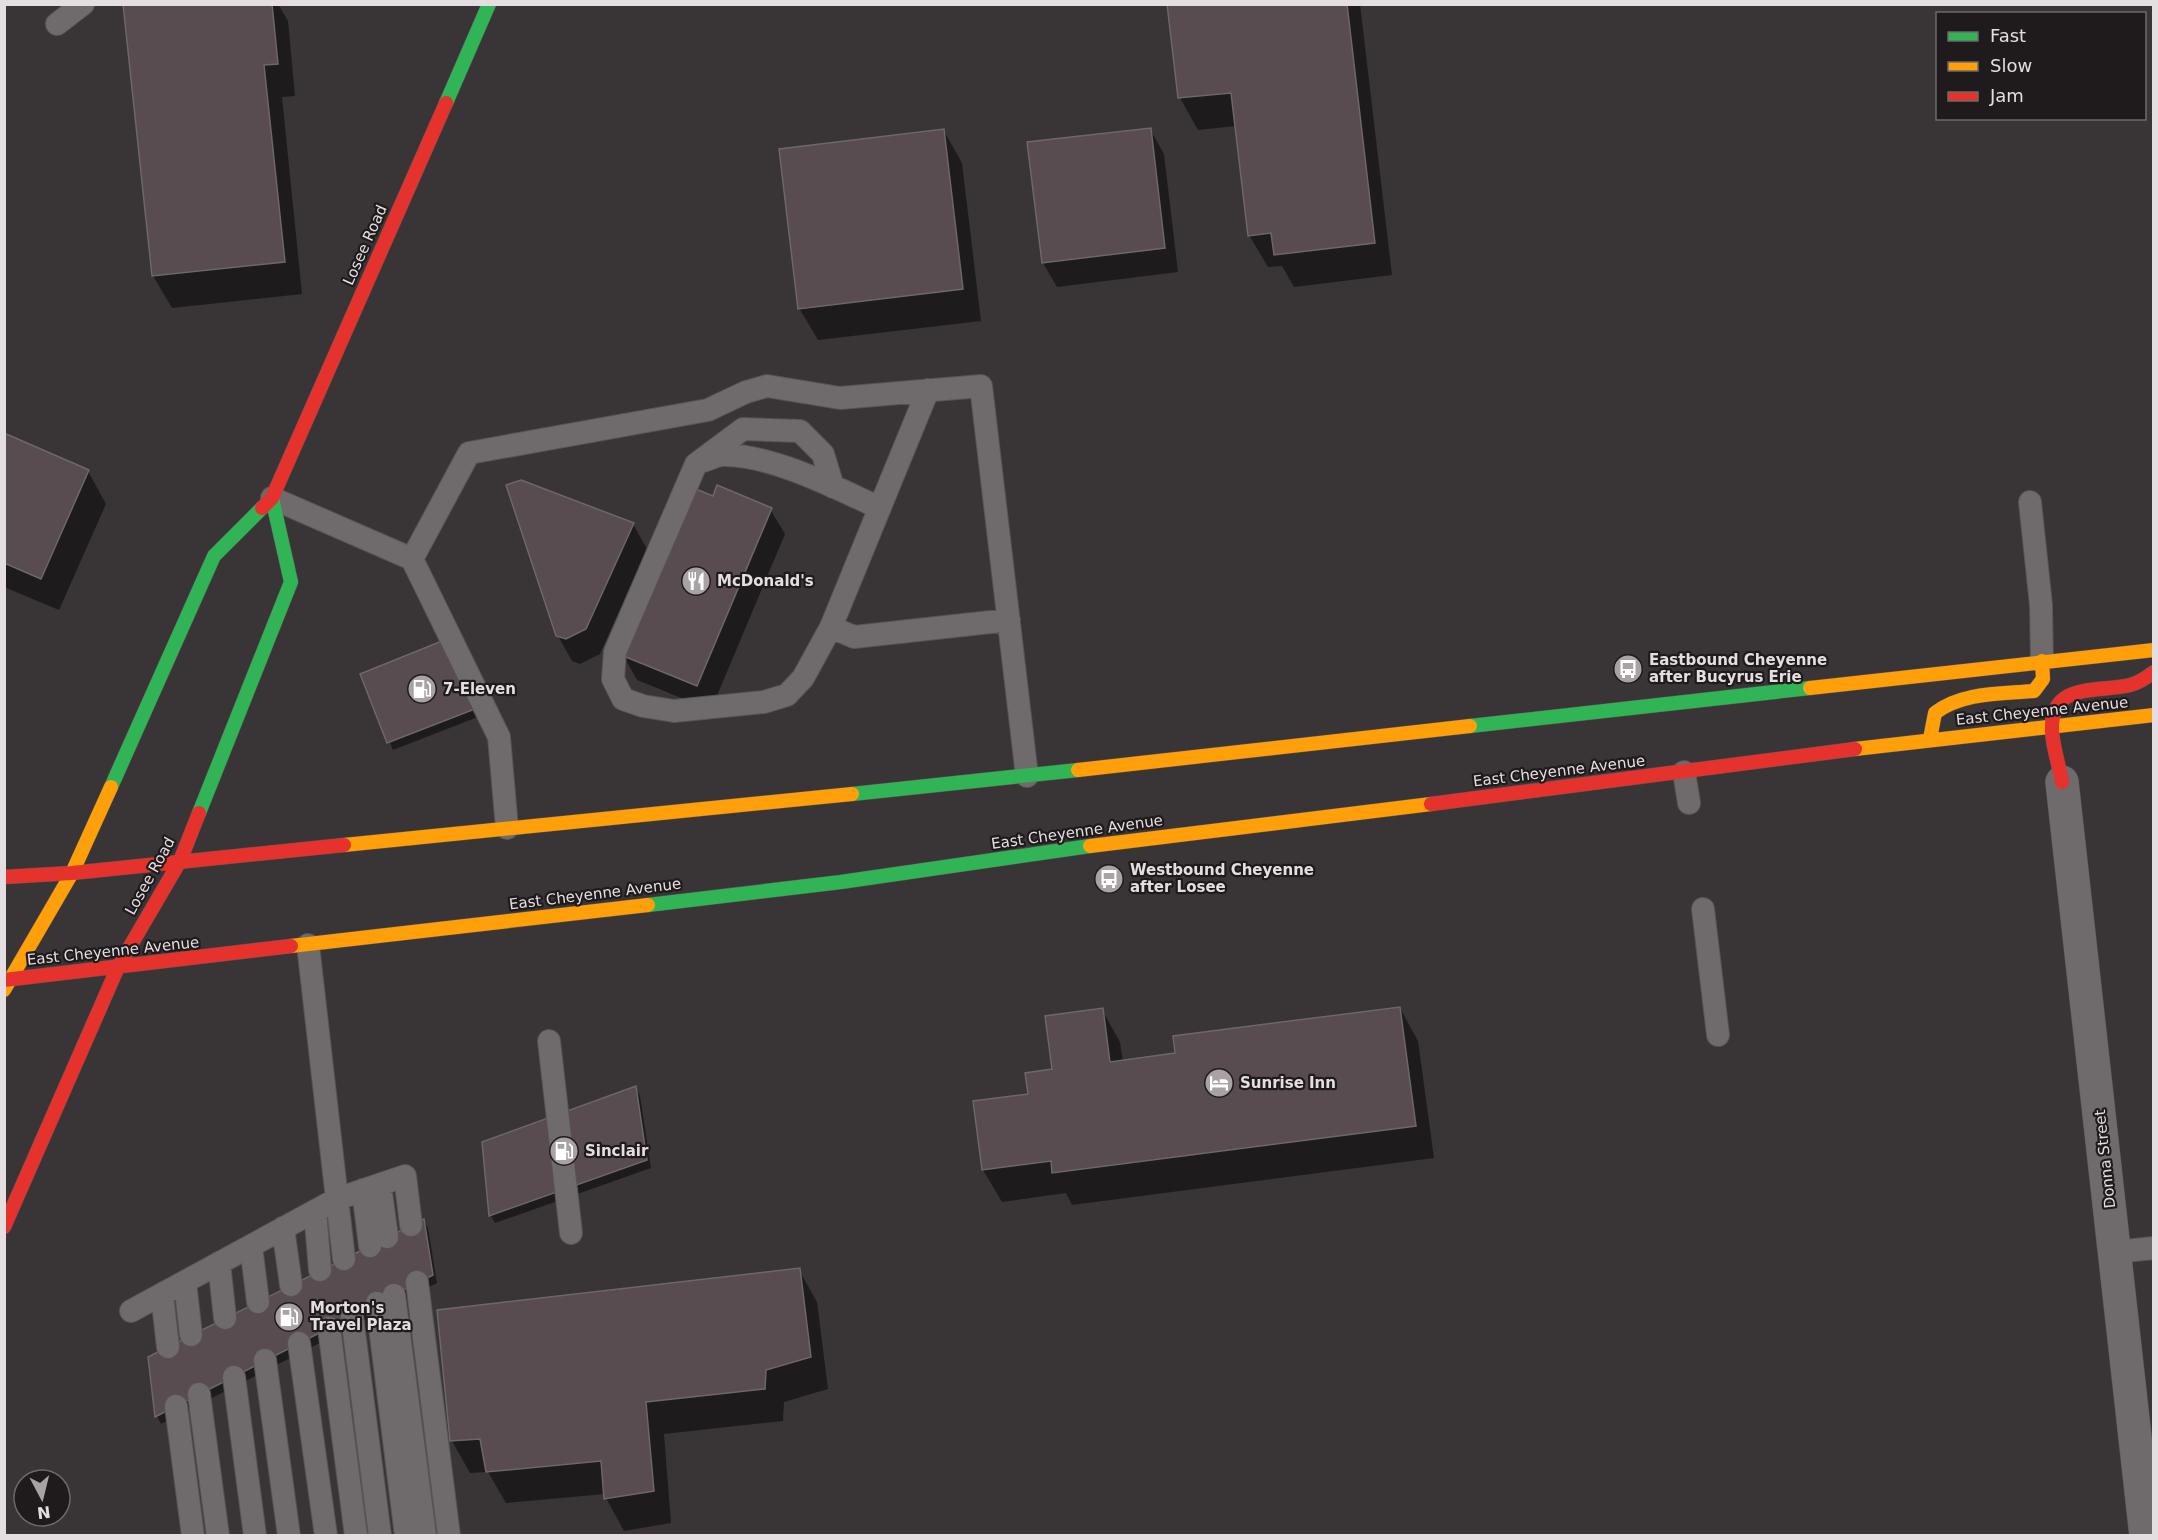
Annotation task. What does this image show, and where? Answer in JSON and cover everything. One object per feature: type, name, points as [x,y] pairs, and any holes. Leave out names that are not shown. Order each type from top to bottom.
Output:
[{"type":"main road","name":"Losee Road","points":[[6,983],[72,873],[214,556],[272,498],[489,4]]},
{"type":"main road","name":"Losee Road","points":[[4,1227],[118,967],[180,861],[291,582],[272,498]]},
{"type":"main road","points":[[4,877],[72,873],[256,855],[1027,776],[2154,650]]},
{"type":"main road","points":[[1930,739],[1935,713],[1948,703],[1965,698],[2034,691],[2043,679],[2042,661]]},
{"type":"main road","points":[[2062,782],[2052,728],[2055,709],[2066,696],[2083,690],[2142,681],[2154,672]]},
{"type":"main road","name":"East Cheyenne Avenue","points":[[6,983],[118,967],[841,882],[1046,852],[1930,739],[2052,728],[2154,715]]},
{"type":"street","name":"Donna Street","points":[[2062,782],[2146,1536]]},
{"type":"lane","points":[[57,24],[83,4]]},
{"type":"lane","points":[[412,559],[469,453],[708,410],[746,392],[767,386],[840,398],[981,386],[1027,776]]},
{"type":"lane","points":[[833,487],[823,454],[800,431],[743,429],[696,464],[615,652],[614,679],[623,699],[643,706],[674,711],[764,702],[787,695],[803,678],[831,627],[928,390]]},
{"type":"lane","points":[[696,464],[723,454],[768,462],[880,508]]},
{"type":"lane","points":[[272,498],[412,559],[499,737],[507,828]]},
{"type":"lane","points":[[2030,502],[2041,605],[2042,661]]},
{"type":"lane","points":[[831,627],[854,637],[1009,620]]},
{"type":"lane","points":[[1684,772],[1689,803]]},
{"type":"lane","points":[[1703,909],[1718,1035]]},
{"type":"lane","points":[[308,945],[344,1259]]},
{"type":"lane","points":[[549,1041],[572,1233]]},
{"type":"lane","points":[[161,1351],[147,1303],[337,1199],[405,1176],[411,1225]]},
{"type":"lane","points":[[372,1187],[379,1241]]},
{"type":"lane","points":[[315,1211],[320,1270]]},
{"type":"lane","points":[[284,1228],[291,1285]]},
{"type":"lane","points":[[251,1246],[258,1302]]},
{"type":"lane","points":[[2115,1252],[2154,1248]]},
{"type":"lane","points":[[219,1263],[225,1318]]},
{"type":"lane","points":[[185,1282],[191,1335]]},
{"type":"lane","points":[[417,1282],[449,1536]]},
{"type":"lane","points":[[406,1536],[386,1299],[425,1536]]},
{"type":"lane","points":[[352,1316],[380,1536]]},
{"type":"lane","points":[[329,1328],[356,1536]]},
{"type":"lane","points":[[299,1343],[326,1536]]},
{"type":"lane","points":[[265,1360],[289,1536]]},
{"type":"lane","points":[[234,1377],[255,1536]]},
{"type":"lane","points":[[199,1394],[218,1536]]},
{"type":"lane","points":[[178,1536],[169,1410],[193,1536]]},
{"type":"building","points":[[123,4],[272,4],[278,64],[264,65],[285,262],[152,276]]},
{"type":"building","points":[[1167,4],[1347,4],[1375,243],[1274,255],[1271,233],[1248,236],[1231,93],[1178,98]]},
{"type":"building","points":[[1151,128],[1165,248],[1042,263],[1027,142]]},
{"type":"building","points":[[944,129],[963,289],[798,309],[779,149]]},
{"type":"building","points":[[4,433],[89,470],[41,579],[4,563]]},
{"type":"building","points":[[521,480],[634,523],[586,629],[566,639],[556,636],[506,485]]},
{"type":"building","name":"McDonald's","points":[[717,485],[772,508],[697,686],[621,655],[691,487],[713,496]]},
{"type":"building","name":"7-Eleven","points":[[457,635],[485,705],[387,743],[360,674]]},
{"type":"building","name":"Sunrise Inn","points":[[1400,1007],[1416,1126],[1052,1173],[1051,1161],[982,1170],[973,1101],[1028,1094],[1025,1073],[1052,1069],[1045,1016],[1103,1008],[1110,1062],[1175,1053],[1173,1036]]},
{"type":"building","name":"Sinclair","points":[[636,1086],[647,1160],[489,1216],[482,1142]]},
{"type":"building","name":"Morton's Travel Plaza","points":[[424,1219],[433,1275],[155,1417],[148,1357]]},
{"type":"building","points":[[800,1268],[811,1357],[766,1370],[765,1389],[646,1402],[654,1491],[604,1499],[601,1461],[486,1472],[480,1439],[450,1441],[437,1310]]},
{"type":"traffic: fast","points":[[446,103],[489,4]]},
{"type":"traffic: fast","points":[[199,813],[291,582],[272,498]]},
{"type":"traffic: fast","points":[[111,787],[214,556],[262,508]]},
{"type":"traffic: fast","points":[[1470,726],[1810,688]]},
{"type":"traffic: fast","points":[[852,794],[1078,770]]},
{"type":"traffic: fast","points":[[648,905],[841,882],[1090,846]]},
{"type":"traffic: slow","points":[[1810,688],[2154,650]]},
{"type":"traffic: slow","points":[[1930,739],[1935,713],[1946,706],[1982,695],[2034,691],[2043,679],[2042,661]]},
{"type":"traffic: slow","points":[[1855,749],[2154,715]]},
{"type":"traffic: slow","points":[[1078,770],[1470,726]]},
{"type":"traffic: slow","points":[[4,990],[72,873],[111,787]]},
{"type":"traffic: slow","points":[[344,845],[852,794]]},
{"type":"traffic: slow","points":[[1090,846],[1431,804]]},
{"type":"traffic: slow","points":[[291,946],[648,905]]},
{"type":"traffic: jam","points":[[262,508],[272,498],[446,103]]},
{"type":"traffic: jam","points":[[2062,782],[2052,731],[2053,715],[2059,704],[2078,692],[2133,684],[2154,672]]},
{"type":"traffic: jam","points":[[1431,804],[1855,749]]},
{"type":"traffic: jam","points":[[4,1227],[118,967],[180,861],[199,813]]},
{"type":"traffic: jam","points":[[4,877],[72,873],[344,845]]},
{"type":"traffic: jam","points":[[4,980],[291,946]]},
{"type":"place","name":"McDonald's","points":[[696,581]]},
{"type":"place","name":"Eastbound Cheyenne after Bucyrus Erie","points":[[1628,669]]},
{"type":"place","name":"7-Eleven","points":[[422,689]]},
{"type":"place","name":"Westbound Cheyenne after Losee","points":[[1109,879]]},
{"type":"place","name":"Sunrise Inn","points":[[1219,1083]]},
{"type":"place","name":"Sinclair","points":[[564,1151]]},
{"type":"place","name":"Morton's Travel Plaza","points":[[289,1317]]}]
